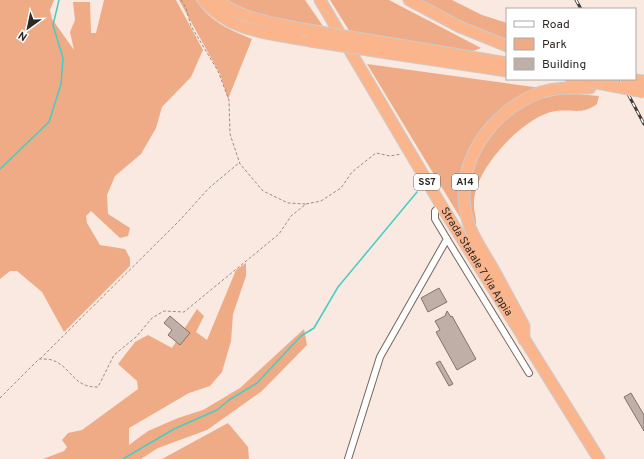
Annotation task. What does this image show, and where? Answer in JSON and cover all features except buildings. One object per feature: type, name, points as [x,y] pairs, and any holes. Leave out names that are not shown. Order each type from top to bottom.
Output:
[{"type":"highway","points":[[202,0],[221,18],[248,30],[310,41],[396,49],[506,63]]},
{"type":"highway","points":[[217,0],[239,13],[252,17],[396,49],[506,71]]},
{"type":"highway","points":[[314,0],[332,21]]},
{"type":"highway","name":"Strada Statale 7 Via Appia","points":[[320,0],[441,205],[524,341],[599,459]]},
{"type":"highway","points":[[409,0],[460,27],[506,46]]},
{"type":"highway","name":"A14","points":[[574,80],[588,85],[644,93]]},
{"type":"highway","name":"A14","points":[[524,341],[524,326],[468,223],[464,200],[466,176],[479,142],[491,126],[511,107],[543,92],[588,85]]},
{"type":"highway","name":"SS7","points":[[581,432],[592,459]]},
{"type":"street","points":[[441,205],[434,211],[435,219],[529,374]]},
{"type":"street","points":[[348,459],[380,357],[447,239]]},
{"type":"path","points":[[181,0],[186,8],[191,26],[218,71],[229,100],[230,134],[240,162],[263,191],[288,203],[306,204],[321,201],[341,188],[352,172],[376,153],[390,156],[400,155],[409,150]]},
{"type":"path","points":[[0,398],[180,220],[208,188],[240,162]]},
{"type":"path","points":[[39,359],[52,360],[66,368],[74,379],[87,388],[98,387],[114,355],[136,337],[152,318],[164,311],[184,312],[279,234],[291,216],[306,204]]},
{"type":"green space","points":[[0,0],[54,0],[50,10],[52,19],[74,50],[70,32],[75,20],[73,2],[90,2],[91,33],[96,33],[104,0],[176,0],[203,50],[191,77],[162,107],[156,128],[141,154],[115,176],[107,195],[108,214],[130,228],[128,236],[120,238],[91,211],[86,216],[87,223],[100,245],[125,249],[130,258],[130,266],[64,332],[42,292],[17,271],[10,271],[0,279]]},
{"type":"green space","points":[[179,0],[196,0],[207,14],[221,24],[252,39],[228,99],[220,74]]},
{"type":"green space","points":[[220,0],[305,0],[323,26],[256,16]]},
{"type":"green space","points":[[330,0],[389,0],[481,48],[471,52],[350,32]]},
{"type":"green space","points":[[413,0],[452,0],[482,15],[506,23],[506,45]]},
{"type":"green space","points":[[367,64],[548,89],[507,110],[473,148],[464,224]]},
{"type":"green space","points":[[565,93],[599,96],[597,104],[582,111],[556,111],[545,114],[533,120],[499,150],[490,162],[478,184],[474,202],[476,226],[473,234],[464,199],[471,162],[500,120],[530,101]]},
{"type":"green space","points":[[246,263],[246,276],[233,314],[231,341],[222,372],[210,386],[189,393],[129,428],[129,445],[148,431],[178,418],[203,410],[240,388],[304,329],[307,345],[262,391],[207,430],[158,448],[141,459],[43,459],[64,451],[67,447],[62,440],[68,433],[82,430],[138,389],[137,381],[118,364],[135,342],[148,335],[172,348],[197,309],[204,316],[196,332],[207,340],[236,270]]},
{"type":"green space","points":[[228,423],[248,447],[249,459],[162,459]]},
{"type":"waterway","points":[[0,169],[49,122],[61,84],[63,58],[53,25],[59,0]]},
{"type":"waterway","points":[[123,459],[174,429],[217,410],[229,400],[257,383],[301,336],[314,328],[338,287],[417,192]]},
{"type":"railway","points":[[576,0],[580,8]]},
{"type":"railway","points":[[621,80],[644,124]]}]
